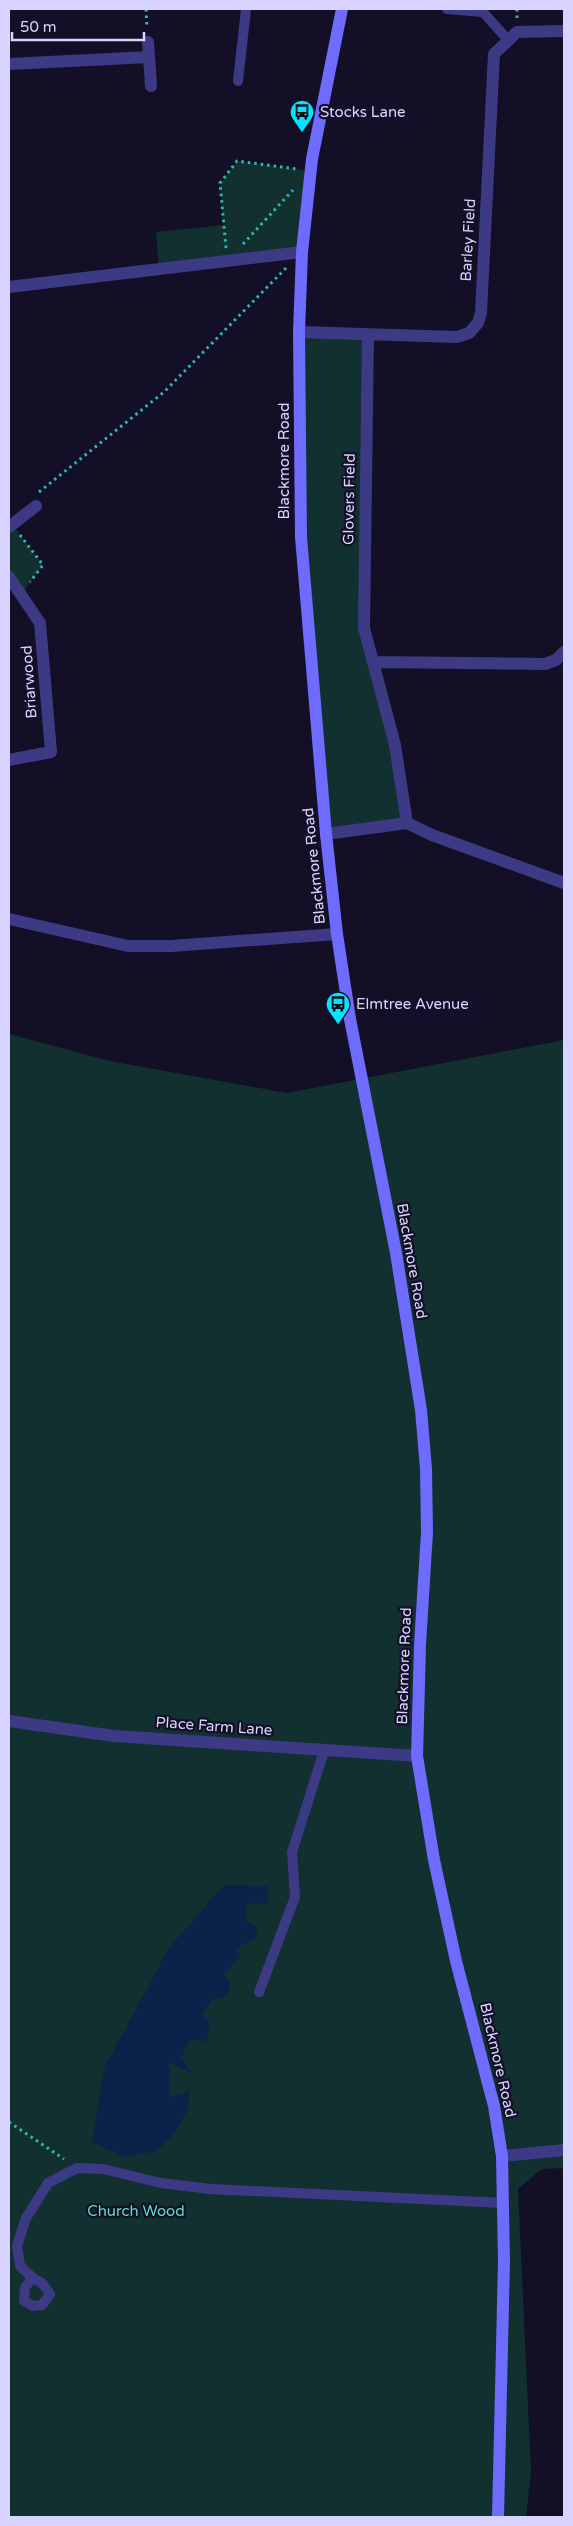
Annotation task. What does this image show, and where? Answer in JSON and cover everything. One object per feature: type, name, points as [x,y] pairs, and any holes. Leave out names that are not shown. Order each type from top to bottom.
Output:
[{"type":"street","name":"Blackmore Road","points":[[342,9],[310,171],[302,252],[299,332],[301,537],[326,834],[337,934],[350,1019],[396,1253],[422,1420],[426,1469],[427,1532],[420,1645],[417,1756],[436,1869],[456,1961],[494,2106],[502,2156],[503,2203],[498,2517]]},
{"type":"street","points":[[507,39],[517,32],[528,30],[564,31]]},
{"type":"street","name":"Barley Field","points":[[299,332],[457,337],[469,333],[478,324],[481,313],[494,54],[507,39]]},
{"type":"street","points":[[148,42],[151,86]]},
{"type":"street","points":[[9,64],[149,58]]},
{"type":"street","points":[[9,287],[302,252]]},
{"type":"street","name":"Glovers Field","points":[[368,335],[364,628],[395,745],[407,823]]},
{"type":"street","points":[[10,526],[36,506]]},
{"type":"street","name":"Briarwood","points":[[9,577],[40,623],[51,752],[9,760]]},
{"type":"street","points":[[374,662],[545,664],[556,660],[564,652]]},
{"type":"street","points":[[326,834],[407,823],[432,835],[564,883]]},
{"type":"street","points":[[9,919],[128,946],[171,946],[337,934]]},
{"type":"street","name":"Place Farm Lane","points":[[9,1721],[114,1736],[417,1756]]},
{"type":"street","points":[[502,2156],[564,2150]]},
{"type":"lane","points":[[238,81],[246,9]]},
{"type":"lane","points":[[446,9],[483,12],[507,39]]},
{"type":"lane","points":[[259,1992],[295,1897],[292,1852],[324,1750]]},
{"type":"lane","points":[[33,2278],[20,2266],[17,2246],[26,2218],[48,2183],[77,2168],[103,2168],[161,2182],[210,2189],[503,2203]]},
{"type":"path","points":[[146,9],[148,42]]},
{"type":"path","points":[[227,262],[220,183],[237,161],[310,171]]},
{"type":"path","points":[[227,262],[310,171]]},
{"type":"path","points":[[36,506],[34,496],[164,392],[302,252]]},
{"type":"path","points":[[10,526],[43,565],[22,594]]},
{"type":"path","points":[[9,2122],[77,2168]]},
{"type":"green space","points":[[237,161],[310,171],[302,252],[159,270],[156,232],[223,225],[220,183]]},
{"type":"green space","points":[[299,332],[368,335],[364,628],[407,823],[326,834],[301,542]]},
{"type":"green space","points":[[12,524],[43,565],[22,594],[9,577],[9,527]]},
{"type":"green space","name":"Church Wood","points":[[9,1034],[110,1061],[287,1093],[564,1040],[564,2168],[542,2169],[518,2189],[531,2471],[526,2517],[9,2517]]},
{"type":"water","points":[[224,1885],[267,1886],[268,1903],[247,1904],[245,1921],[258,1928],[255,1938],[236,1950],[241,1955],[224,1974],[230,1982],[228,1996],[212,1999],[203,2015],[210,2024],[207,2041],[191,2040],[181,2057],[192,2073],[169,2063],[170,2098],[190,2090],[188,2109],[176,2132],[157,2151],[125,2157],[92,2142],[104,2069],[168,1949]]},
{"type":"place","name":"Stocks Lane","points":[[302,133]]},
{"type":"place","name":"Elmtree Avenue","points":[[338,1025]]}]
